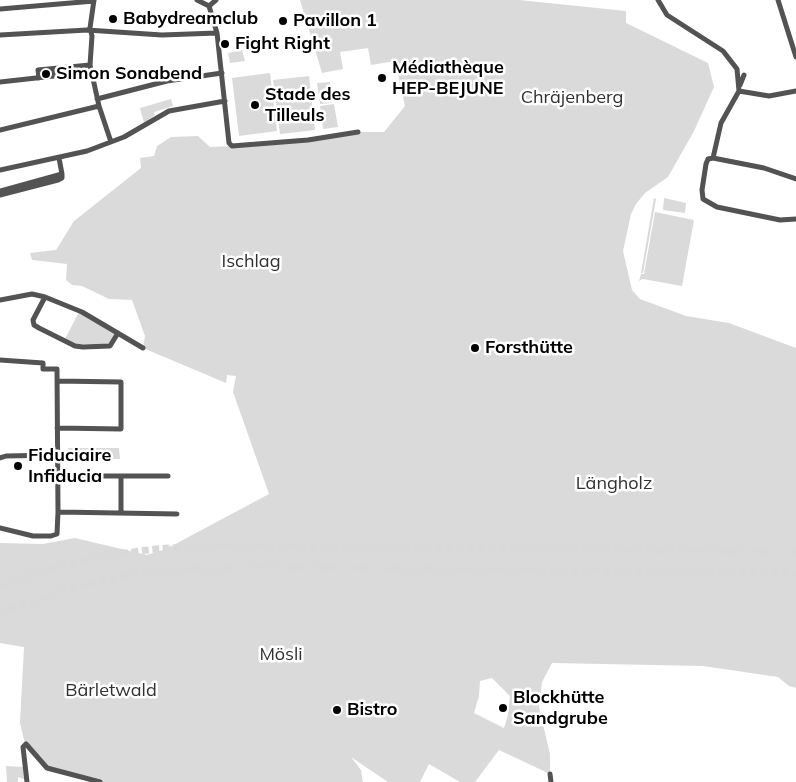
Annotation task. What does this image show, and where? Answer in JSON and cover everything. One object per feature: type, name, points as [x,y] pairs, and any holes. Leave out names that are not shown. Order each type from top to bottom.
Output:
[{"type":"street","points":[[197,0],[209,6],[217,33],[229,143],[232,146],[308,140],[358,132]]},
{"type":"street","points":[[209,6],[216,0]]},
{"type":"street","points":[[658,0],[668,15],[729,56],[737,68],[740,88]]},
{"type":"street","points":[[778,0],[796,57]]},
{"type":"street","points":[[0,9],[94,1],[90,32],[92,36],[90,65],[97,99],[111,142]]},
{"type":"street","points":[[0,35],[90,32],[160,35],[217,33]]},
{"type":"street","points":[[0,82],[39,78],[38,70],[90,65]]},
{"type":"street","points":[[97,99],[167,81],[222,73]]},
{"type":"street","points":[[713,158],[722,123],[740,88],[744,75]]},
{"type":"street","points":[[740,88],[769,96],[796,91]]},
{"type":"street","points":[[0,170],[87,151],[111,142],[169,112],[225,101]]},
{"type":"street","points":[[0,130],[99,106]]},
{"type":"street","points":[[0,195],[62,178],[59,158]]},
{"type":"street","points":[[796,179],[764,168],[713,158],[708,159],[706,164],[702,195],[708,203],[717,207],[780,220],[796,218]]},
{"type":"street","points":[[0,191],[62,174]]},
{"type":"street","points":[[0,300],[32,294],[45,297],[76,309],[143,348]]},
{"type":"street","points":[[45,297],[33,320],[34,325],[75,346],[110,346],[118,333]]},
{"type":"street","points":[[0,360],[43,363],[43,369],[57,369],[56,455],[58,512],[57,534],[33,536],[0,528]]},
{"type":"street","points":[[57,381],[121,382],[121,429],[57,428]]},
{"type":"street","points":[[0,458],[6,456],[56,455]]},
{"type":"street","points":[[57,476],[121,478],[168,476]]},
{"type":"street","points":[[121,478],[121,512]]},
{"type":"street","points":[[58,512],[177,514]]},
{"type":"street","points":[[27,782],[23,747],[26,744],[47,768],[100,782]]},
{"type":"street","points":[[550,774],[551,782]]},
{"type":"green space","points":[[300,0],[519,0],[626,11],[626,23],[708,63],[714,87],[694,131],[668,177],[645,193],[636,204],[631,214],[623,251],[632,290],[640,299],[686,316],[729,323],[796,348],[796,688],[789,686],[778,677],[703,666],[552,663],[542,682],[539,707],[550,754],[550,774],[499,750],[475,782],[460,782],[429,764],[420,782],[388,782],[351,757],[361,770],[363,782],[100,782],[47,768],[25,744],[20,723],[24,647],[0,643],[0,543],[43,544],[75,538],[147,555],[166,549],[269,494],[233,392],[236,376],[227,375],[226,383],[143,348],[145,336],[132,300],[109,299],[82,286],[72,285],[66,280],[67,264],[32,260],[30,253],[56,250],[74,221],[141,168],[140,158],[154,156],[157,146],[171,137],[198,136],[210,147],[358,132],[384,132],[405,106],[395,61],[371,65],[368,48],[340,52],[343,69],[322,73]],"holes":[[[492,678],[510,696],[508,715],[504,728],[474,713],[479,696],[480,681]]]},
{"type":"green space","points":[[242,50],[245,61],[230,63],[228,53]]},
{"type":"green space","name":"Stade des Tilleuls","points":[[270,73],[277,131],[239,136],[232,78]]},
{"type":"green space","points":[[309,76],[315,130],[280,134],[273,80]]},
{"type":"green space","points":[[330,82],[332,103],[320,104],[317,83]]},
{"type":"green space","points":[[171,99],[173,106],[154,112],[155,115],[144,123],[140,108]]},
{"type":"green space","points":[[334,104],[338,127],[323,129],[320,106]]},
{"type":"green space","points":[[654,198],[656,199],[643,273],[641,273]]},
{"type":"green space","points":[[664,198],[686,203],[685,213],[663,210]]},
{"type":"green space","points":[[655,212],[694,220],[682,286],[643,279],[639,281],[641,274],[644,274]]},
{"type":"green space","points":[[79,312],[115,334],[112,342],[106,345],[75,344],[65,339]]},
{"type":"green space","points":[[68,448],[119,448],[120,459],[68,459]]},
{"type":"green space","points":[[6,766],[23,767],[24,779],[18,777],[18,782],[7,782]]},
{"type":"tunnel","points":[[0,587],[30,575],[102,556],[156,549],[214,545],[796,552]]},
{"type":"tunnel","points":[[0,613],[73,587],[137,574],[184,569],[259,567],[796,573]]},
{"type":"place","name":"Babydreamclub","points":[[113,19]]},
{"type":"place","name":"Pavillon 1","points":[[283,21]]},
{"type":"place","name":"Fight Right","points":[[225,44]]},
{"type":"place","name":"Simon Sonabend","points":[[46,74]]},
{"type":"place","name":"Médiathèque HEP-BEJUNE","points":[[382,78]]},
{"type":"place","name":"Stade des Tilleuls","points":[[255,105]]},
{"type":"place","name":"Forsthütte","points":[[475,348]]},
{"type":"place","name":"Fiduciaire Infiducia","points":[[18,466]]},
{"type":"place","name":"Blockhütte Sandgrube","points":[[503,708]]},
{"type":"place","name":"Bistro","points":[[337,710]]},
{"type":"park label","name":"Chräjenberg","points":[[572,98]]},
{"type":"park label","name":"Ischlag","points":[[251,262]]},
{"type":"park label","name":"Längholz","points":[[614,484]]},
{"type":"park label","name":"Mösli","points":[[281,655]]},
{"type":"park label","name":"Bärletwald","points":[[111,691]]}]
